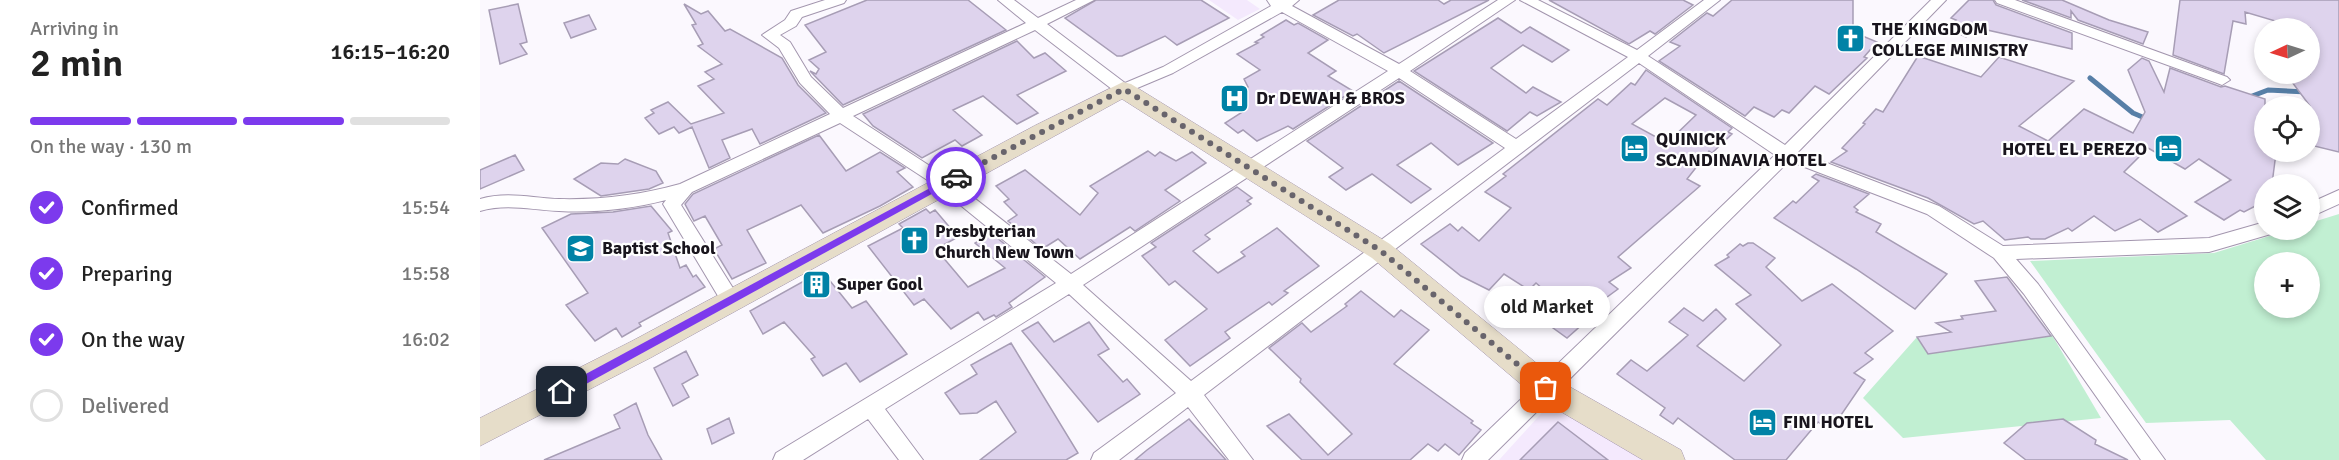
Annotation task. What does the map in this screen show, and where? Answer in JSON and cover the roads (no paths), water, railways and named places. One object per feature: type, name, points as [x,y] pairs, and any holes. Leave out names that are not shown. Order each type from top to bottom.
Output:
[{"type":"main road","points":[[480,433],[603,371],[944,183],[1124,89],[1381,251],[1546,388],[1670,460]]},
{"type":"street","points":[[839,0],[796,14],[791,23],[769,35],[785,45],[805,80],[841,116],[944,183],[1070,284],[1189,392],[1242,460]]},
{"type":"street","points":[[1005,0],[1124,89],[1168,70],[1281,2],[1398,70],[1516,147]]},
{"type":"street","points":[[480,205],[501,200],[559,205],[622,202],[660,196],[686,188],[1087,0]]},
{"type":"street","points":[[784,460],[872,408],[1070,284],[1508,0]]},
{"type":"street","points":[[1527,0],[1638,56],[1786,154],[1933,210],[2000,253],[2031,289],[2154,460]]},
{"type":"street","points":[[1102,460],[1189,392],[1381,251],[1713,0]]},
{"type":"street","points":[[1473,460],[1786,154],[1939,0]]},
{"type":"street","points":[[2002,0],[2222,80]]},
{"type":"street","points":[[686,188],[672,204],[731,301]]},
{"type":"street","points":[[2320,206],[2339,196]]},
{"type":"street","points":[[2000,253],[2209,245],[2254,232]]},
{"type":"street","points":[[872,408],[912,460]]},
{"type":"waterway","points":[[2090,78],[2133,113],[2147,119]]},
{"type":"waterway","points":[[2247,98],[2268,90],[2307,92]]},
{"type":"place","name":"THE KINGDOM COLLEGE MINISTRY","points":[[1851,39]]},
{"type":"place","name":"Dr DEWAH & BROS","points":[[1235,98]]},
{"type":"place","name":"QUINICK SCANDINAVIA HOTEL","points":[[1635,149]]},
{"type":"place","name":"HOTEL EL PEREZO","points":[[2168,149]]},
{"type":"place","name":"Presbyterian Church New Town","points":[[914,241]]},
{"type":"place","name":"Baptist School","points":[[581,248]]},
{"type":"place","name":"Super Gool","points":[[816,284]]},
{"type":"place","name":"old Market","points":[[1546,388]]},
{"type":"place","name":"FINI HOTEL","points":[[1762,422]]}]
